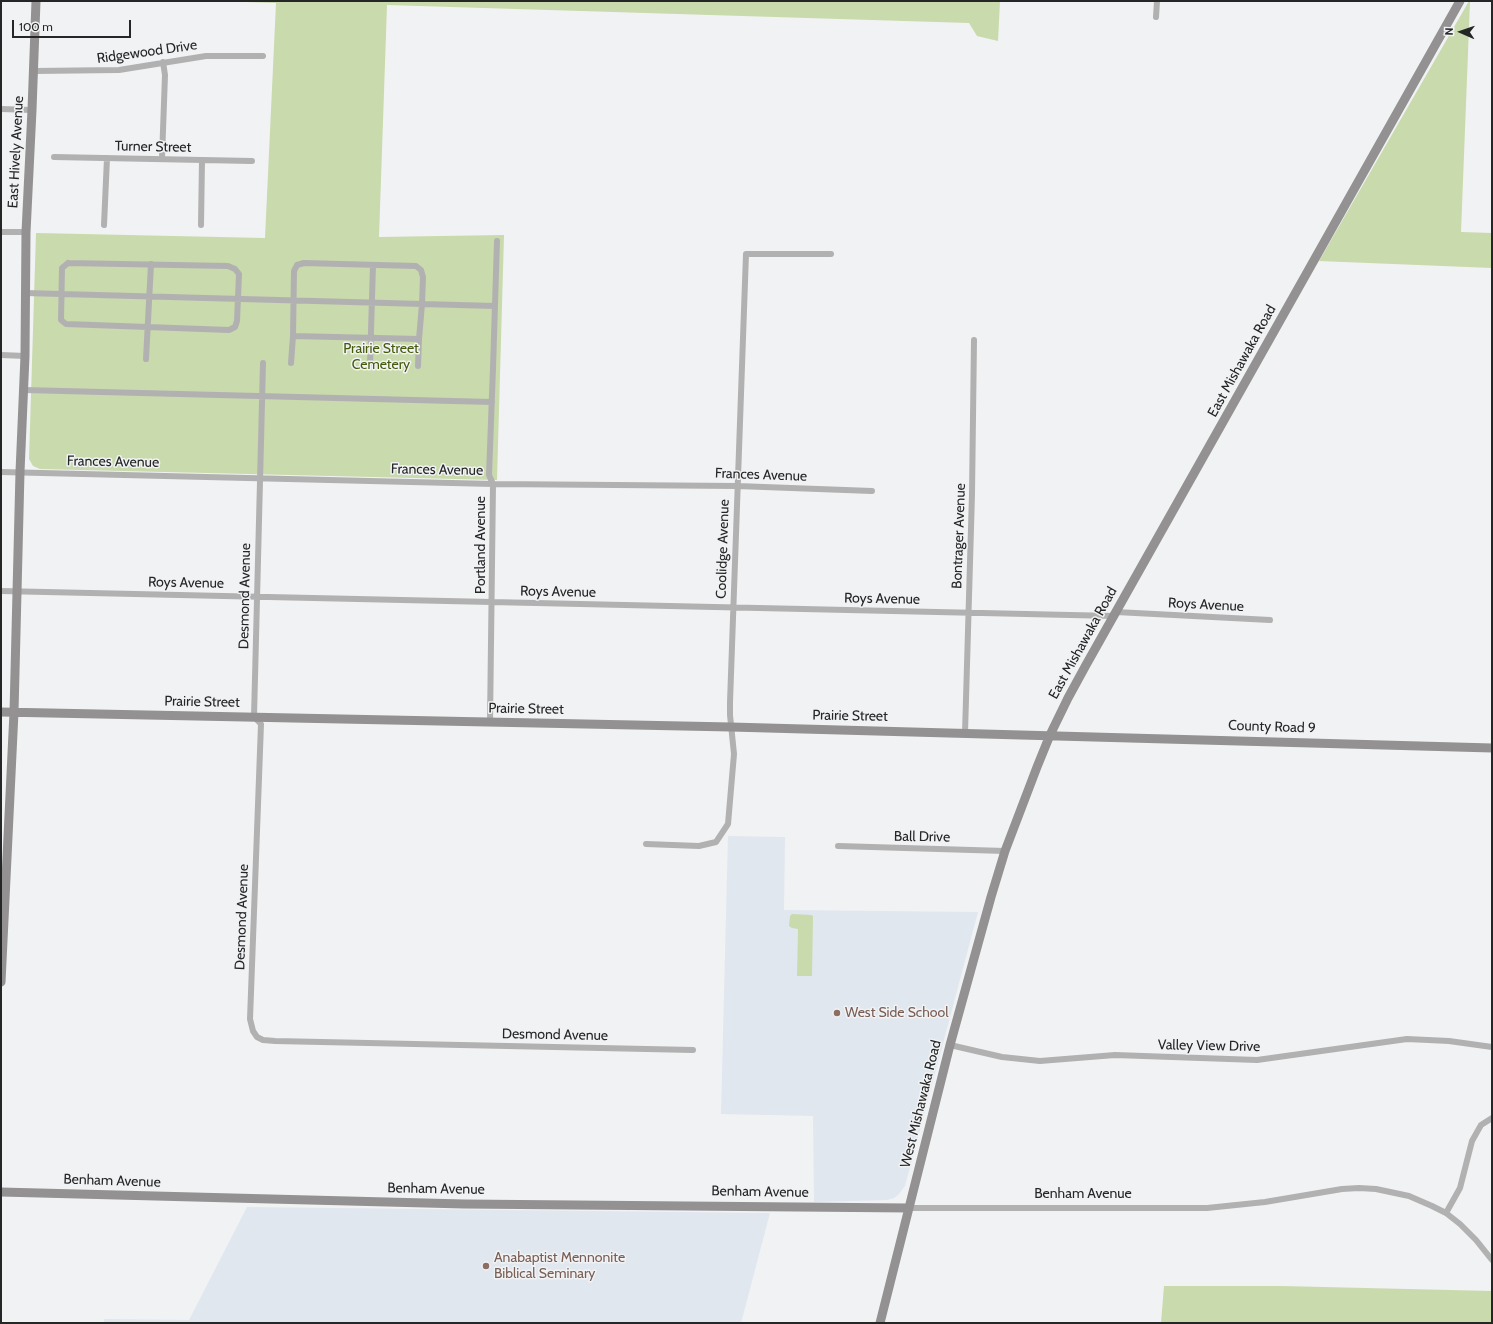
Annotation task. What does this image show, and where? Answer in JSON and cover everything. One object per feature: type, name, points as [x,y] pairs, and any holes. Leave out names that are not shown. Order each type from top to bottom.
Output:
[{"type":"main road","name":"East Hively Avenue","points":[[1,982],[14,712],[20,472],[25,356],[26,232],[36,1]]},
{"type":"main road","name":"East Mishawaka Road","points":[[1050,735],[1068,698],[1460,1]]},
{"type":"main road","name":"Prairie Street","points":[[1,712],[254,716],[1050,735]]},
{"type":"main road","name":"County Road 9","points":[[1050,735],[1492,748]]},
{"type":"main road","name":"West Mishawaka Road","points":[[880,1323],[950,1045],[1005,851],[1036,767],[1050,735]]},
{"type":"main road","name":"Benham Avenue","points":[[1,1192],[464,1204],[909,1208]]},
{"type":"street","points":[[1156,17],[1157,1]]},
{"type":"street","name":"Ridgewood Drive","points":[[34,71],[119,70],[206,56],[263,56]]},
{"type":"street","points":[[162,158],[165,75],[163,62]]},
{"type":"street","points":[[1,109],[32,110]]},
{"type":"street","name":"Turner Street","points":[[54,157],[252,161]]},
{"type":"street","points":[[104,225],[107,158]]},
{"type":"street","points":[[201,225],[202,160]]},
{"type":"street","points":[[1,232],[26,232]]},
{"type":"street","name":"Portland Avenue","points":[[490,722],[493,484],[488,475],[497,241]]},
{"type":"street","name":"Coolidge Avenue","points":[[646,844],[699,846],[716,842],[728,824],[734,754],[730,702],[746,254],[832,254]]},
{"type":"street","points":[[68,263],[150,264],[228,266],[235,269],[239,274],[237,321],[235,327],[229,330],[66,324],[61,320],[62,268],[68,263]]},
{"type":"street","points":[[291,363],[294,271],[297,265],[304,263],[416,266],[421,270],[423,276],[418,366]]},
{"type":"street","points":[[146,359],[150,296],[150,264]]},
{"type":"street","points":[[370,364],[373,265]]},
{"type":"street","points":[[25,293],[495,306]]},
{"type":"street","points":[[293,336],[419,339]]},
{"type":"street","name":"Bontrager Avenue","points":[[965,733],[972,494],[974,340]]},
{"type":"street","points":[[1,355],[25,356]]},
{"type":"street","name":"Desmond Avenue","points":[[263,363],[254,716],[261,724],[250,1019],[256,1037],[263,1040],[275,1041],[692,1050]]},
{"type":"street","points":[[24,390],[492,402]]},
{"type":"street","name":"Frances Avenue","points":[[1,472],[493,484],[737,486],[872,491]]},
{"type":"street","name":"Roys Avenue","points":[[1,591],[969,613],[1116,614],[1270,620]]},
{"type":"street","name":"Ball Drive","points":[[838,846],[1005,851]]},
{"type":"street","name":"Valley View Drive","points":[[950,1045],[1002,1057],[1040,1061],[1115,1055],[1257,1060],[1407,1039],[1448,1041],[1492,1047]]},
{"type":"street","points":[[1446,1213],[1460,1188],[1472,1141],[1481,1125],[1492,1118]]},
{"type":"street","name":"Benham Avenue","points":[[909,1208],[1207,1208],[1265,1202],[1342,1189],[1359,1188],[1393,1192],[1409,1196],[1446,1213],[1490,1252],[1492,1260]]},
{"type":"shaded area","name":"West Side School","points":[[728,836],[785,837],[784,910],[978,912],[905,1186],[894,1198],[887,1200],[814,1202],[813,1116],[721,1114]]},
{"type":"shaded area","name":"Anabaptist Mennonite Biblical Seminary","points":[[247,1207],[770,1213],[741,1323],[104,1323],[104,1319],[189,1320]]},
{"type":"green space","name":"Prairie Street Cemetery","points":[[214,1],[1000,1],[998,41],[977,36],[969,23],[387,5],[379,237],[504,235],[497,480],[40,469],[33,466],[29,459],[36,233],[265,238],[276,3]]},
{"type":"green space","points":[[1469,1],[1461,232],[1492,233],[1492,268],[1319,261]]},
{"type":"green space","points":[[792,914],[813,916],[812,976],[797,976],[798,929],[789,926],[790,916]]},
{"type":"green space","points":[[1164,1286],[1281,1286],[1492,1291],[1492,1323],[1161,1323]]},
{"type":"place","name":"West Side School","points":[[837,1013]]},
{"type":"place","name":"Anabaptist Mennonite Biblical Seminary","points":[[486,1266]]}]
